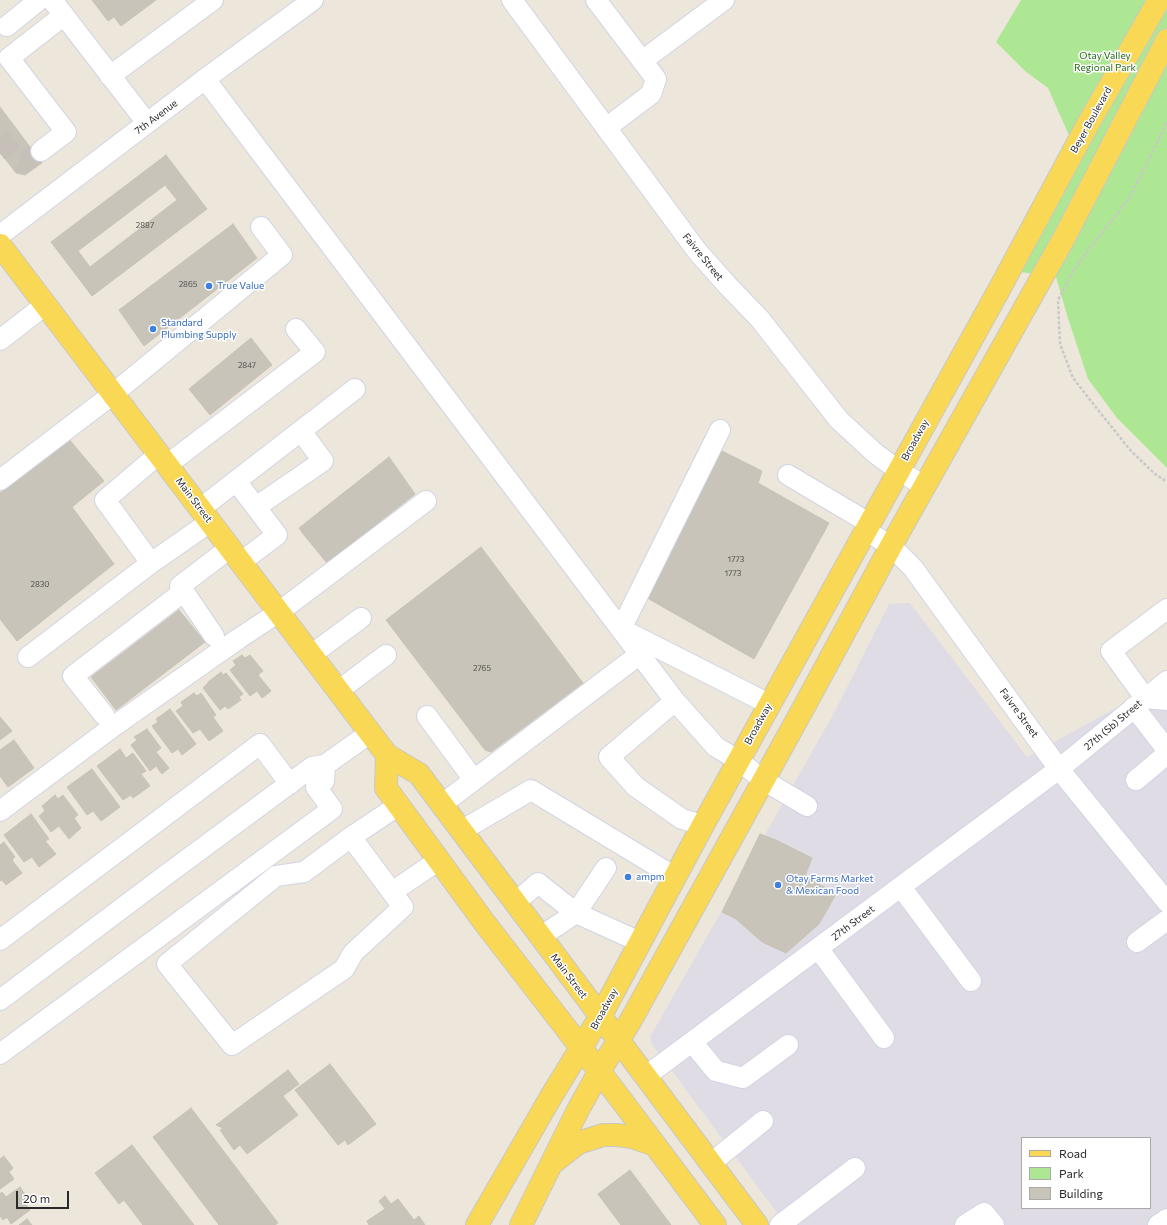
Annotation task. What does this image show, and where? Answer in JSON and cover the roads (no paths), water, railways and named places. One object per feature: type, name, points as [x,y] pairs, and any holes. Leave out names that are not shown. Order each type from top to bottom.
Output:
[{"type":"main road","name":"Beyer Boulevard","points":[[1036,220],[1088,124],[1159,0]]},
{"type":"main road","points":[[521,1225],[578,1110],[599,1072],[619,1041],[924,486],[1064,238],[1167,40]]},
{"type":"main road","name":"Broadway","points":[[477,1225],[552,1095],[600,1017],[738,760],[1000,288],[1036,220]]},
{"type":"main road","name":"Main Street","points":[[0,245],[387,755],[418,774],[757,1225]]},
{"type":"main road","points":[[387,755],[386,788],[440,860],[488,928],[715,1225]]},
{"type":"main road","points":[[552,1163],[578,1143],[603,1135],[632,1137],[655,1145]]},
{"type":"street","points":[[7,26],[40,0]]},
{"type":"street","points":[[110,76],[213,0]]},
{"type":"street","name":"7th Avenue","points":[[0,235],[205,79],[313,0]]},
{"type":"street","name":"Faivre Street","points":[[512,0],[697,251],[759,318],[839,420],[869,448],[898,470],[924,486]]},
{"type":"street","points":[[596,0],[656,79],[651,94],[606,128]]},
{"type":"street","points":[[642,61],[724,0]]},
{"type":"street","points":[[41,151],[66,132],[4,60],[58,8],[147,123]]},
{"type":"street","points":[[205,79],[675,701],[716,747],[738,760],[763,780],[807,806]]},
{"type":"street","points":[[0,480],[113,394],[282,255],[261,227]]},
{"type":"street","points":[[0,340],[46,305]]},
{"type":"street","points":[[151,564],[105,500],[315,352],[296,328]]},
{"type":"street","points":[[28,657],[151,564],[205,515],[236,482],[355,389]]},
{"type":"street","points":[[620,629],[720,430]]},
{"type":"street","points":[[256,507],[323,461],[301,431]]},
{"type":"street","name":"Faivre Street","points":[[788,475],[867,526],[891,546],[913,568],[1059,769],[1167,902]]},
{"type":"street","points":[[214,636],[180,586],[235,555],[277,535],[236,482]]},
{"type":"street","points":[[1,809],[238,638],[279,612],[426,501]]},
{"type":"street","points":[[104,715],[74,676],[184,592]]},
{"type":"street","points":[[1167,609],[1111,651],[1167,750]]},
{"type":"street","points":[[311,655],[361,618]]},
{"type":"street","points":[[620,629],[769,704]]},
{"type":"street","points":[[441,805],[640,654]]},
{"type":"street","points":[[338,691],[386,655]]},
{"type":"street","name":"27th (Sb) Street","points":[[1059,769],[1167,681]]},
{"type":"street","points":[[1140,702],[1167,700]]},
{"type":"street","points":[[675,701],[610,757],[636,786],[682,819],[703,825]]},
{"type":"street","points":[[427,716],[474,780]]},
{"type":"street","points":[[0,1000],[282,783],[312,767],[325,766],[370,733]]},
{"type":"street","points":[[0,940],[260,744],[282,783]]},
{"type":"street","points":[[1136,780],[1167,754]]},
{"type":"street","points":[[0,1054],[332,809],[316,787],[324,781],[325,766]]},
{"type":"street","name":"27th Street","points":[[646,1076],[1059,769]]},
{"type":"street","points":[[461,831],[531,790],[675,876]]},
{"type":"street","points":[[351,837],[403,907],[353,953],[344,969],[232,1045],[167,964],[276,876],[304,872],[351,837],[399,805]]},
{"type":"street","points":[[392,892],[440,860]]},
{"type":"street","points":[[540,937],[576,913],[606,868]]},
{"type":"street","points":[[515,903],[538,883],[576,913],[640,942]]},
{"type":"street","points":[[901,887],[971,981]]},
{"type":"street","points":[[1137,942],[1167,920]]},
{"type":"street","points":[[818,948],[884,1038]]},
{"type":"street","points":[[692,1042],[716,1071],[742,1078],[788,1045]]},
{"type":"street","points":[[711,1163],[763,1121]]},
{"type":"street","points":[[780,1225],[855,1168]]},
{"type":"street","points":[[965,1225],[984,1213],[994,1225]]},
{"type":"street","points":[[1158,1225],[1167,1219]]},
{"type":"tunnel","points":[[0,138],[19,161],[23,163],[41,151]]},
{"type":"place","name":"True Value","points":[[209,286]]},
{"type":"place","name":"Standard Plumbing Supply","points":[[153,329]]},
{"type":"place","name":"ampm","points":[[628,877]]},
{"type":"place","name":"Otay Farms Market & Mexican Food","points":[[778,885]]},
{"type":"park label","name":"Otay Valley Regional Park","points":[[1105,62]]}]
